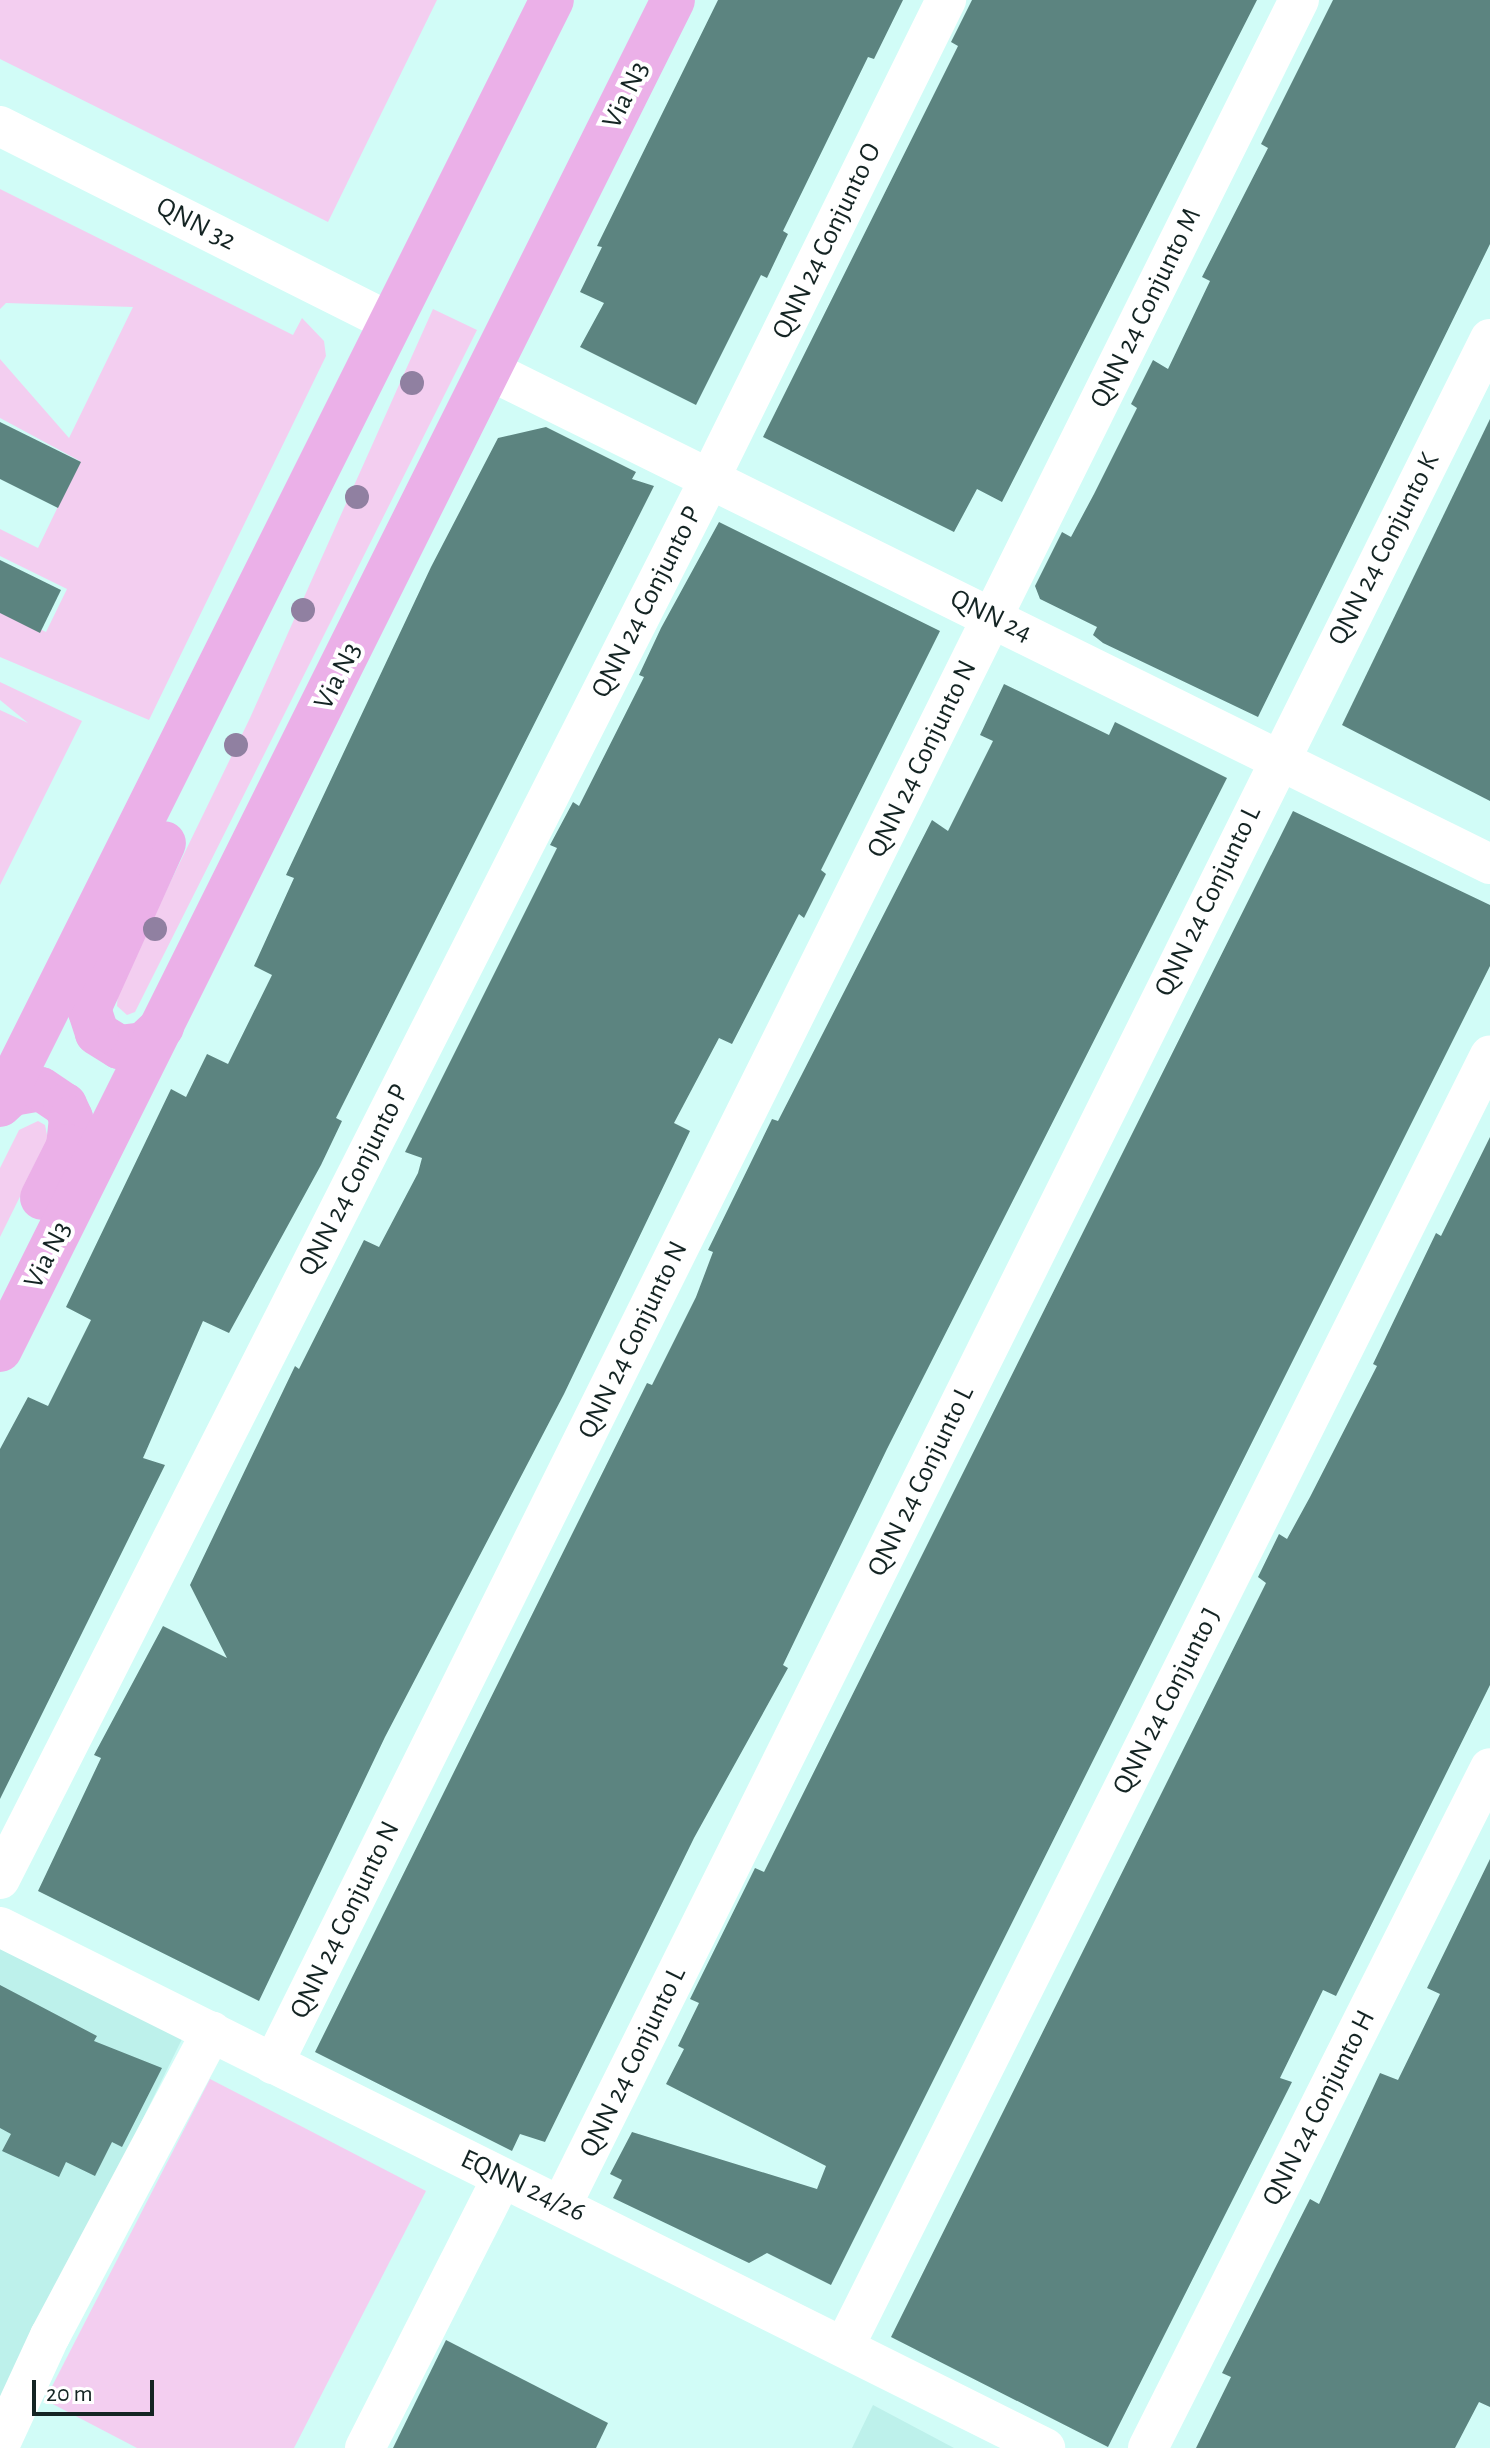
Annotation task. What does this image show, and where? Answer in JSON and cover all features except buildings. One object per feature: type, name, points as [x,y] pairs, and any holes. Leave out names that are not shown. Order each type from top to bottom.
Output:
[{"type":"main road","points":[[0,1105],[552,0]]},
{"type":"main road","name":"Via N3","points":[[0,1350],[491,371],[673,0]]},
{"type":"main road","points":[[162,1027],[144,1044],[119,1047],[97,1033],[91,997],[208,749],[263,579]]},
{"type":"main road","points":[[0,1105],[12,1094],[41,1089],[65,1105],[73,1132],[0,1283]]},
{"type":"street","name":"QNN 24 Conjunto O","points":[[708,482],[946,0]]},
{"type":"street","name":"QNN 24 Conjunto M","points":[[993,616],[1299,0]]},
{"type":"street","name":"QNN 32","points":[[0,126],[392,323]]},
{"type":"street","name":"QNN 24 Conjunto K","points":[[1279,759],[1490,339]]},
{"type":"street","name":"QNN 24","points":[[491,371],[708,482],[993,616],[1490,864]]},
{"type":"street","name":"QNN 24 Conjunto P","points":[[0,1879],[708,482]]},
{"type":"street","name":"QNN 24 Conjunto N","points":[[273,2064],[993,616]]},
{"type":"street","name":"QNN 24 Conjunto L","points":[[562,2204],[1279,759]]},
{"type":"street","name":"QNN 24 Conjunto J","points":[[844,2347],[1490,1055]]},
{"type":"street","name":"QNN 24 Conjunto H","points":[[1148,2448],[1490,1768]]},
{"type":"street","name":"EQNN 24/26","points":[[0,1927],[502,2178],[562,2204],[1045,2448]]},
{"type":"street","points":[[0,2444],[50,2336],[212,2031]]},
{"type":"street","points":[[365,2448],[502,2178]]},
{"type":"shaded area","points":[[0,0],[437,0],[328,222],[0,59]]},
{"type":"shaded area","points":[[0,189],[293,335],[302,318],[324,341],[326,356],[149,720],[0,657],[0,610],[46,632],[67,589],[0,556],[0,529],[38,548],[80,461],[0,418],[0,359],[69,438],[133,307],[6,303],[0,309]]},
{"type":"shaded area","points":[[433,309],[477,330],[135,1012],[127,1015],[117,1006],[118,990],[250,718]]},
{"type":"shaded area","points":[[0,682],[82,721],[0,885],[0,710],[28,723],[0,700]]},
{"type":"shaded area","points":[[38,1121],[45,1125],[48,1140],[0,1237],[0,1168],[19,1130]]},
{"type":"shaded area","points":[[0,1946],[183,2037],[0,2410]]},
{"type":"shaded area","points":[[210,2079],[426,2191],[294,2448],[137,2448],[45,2400]]},
{"type":"shaded area","points":[[873,2405],[954,2448],[852,2448]]}]
